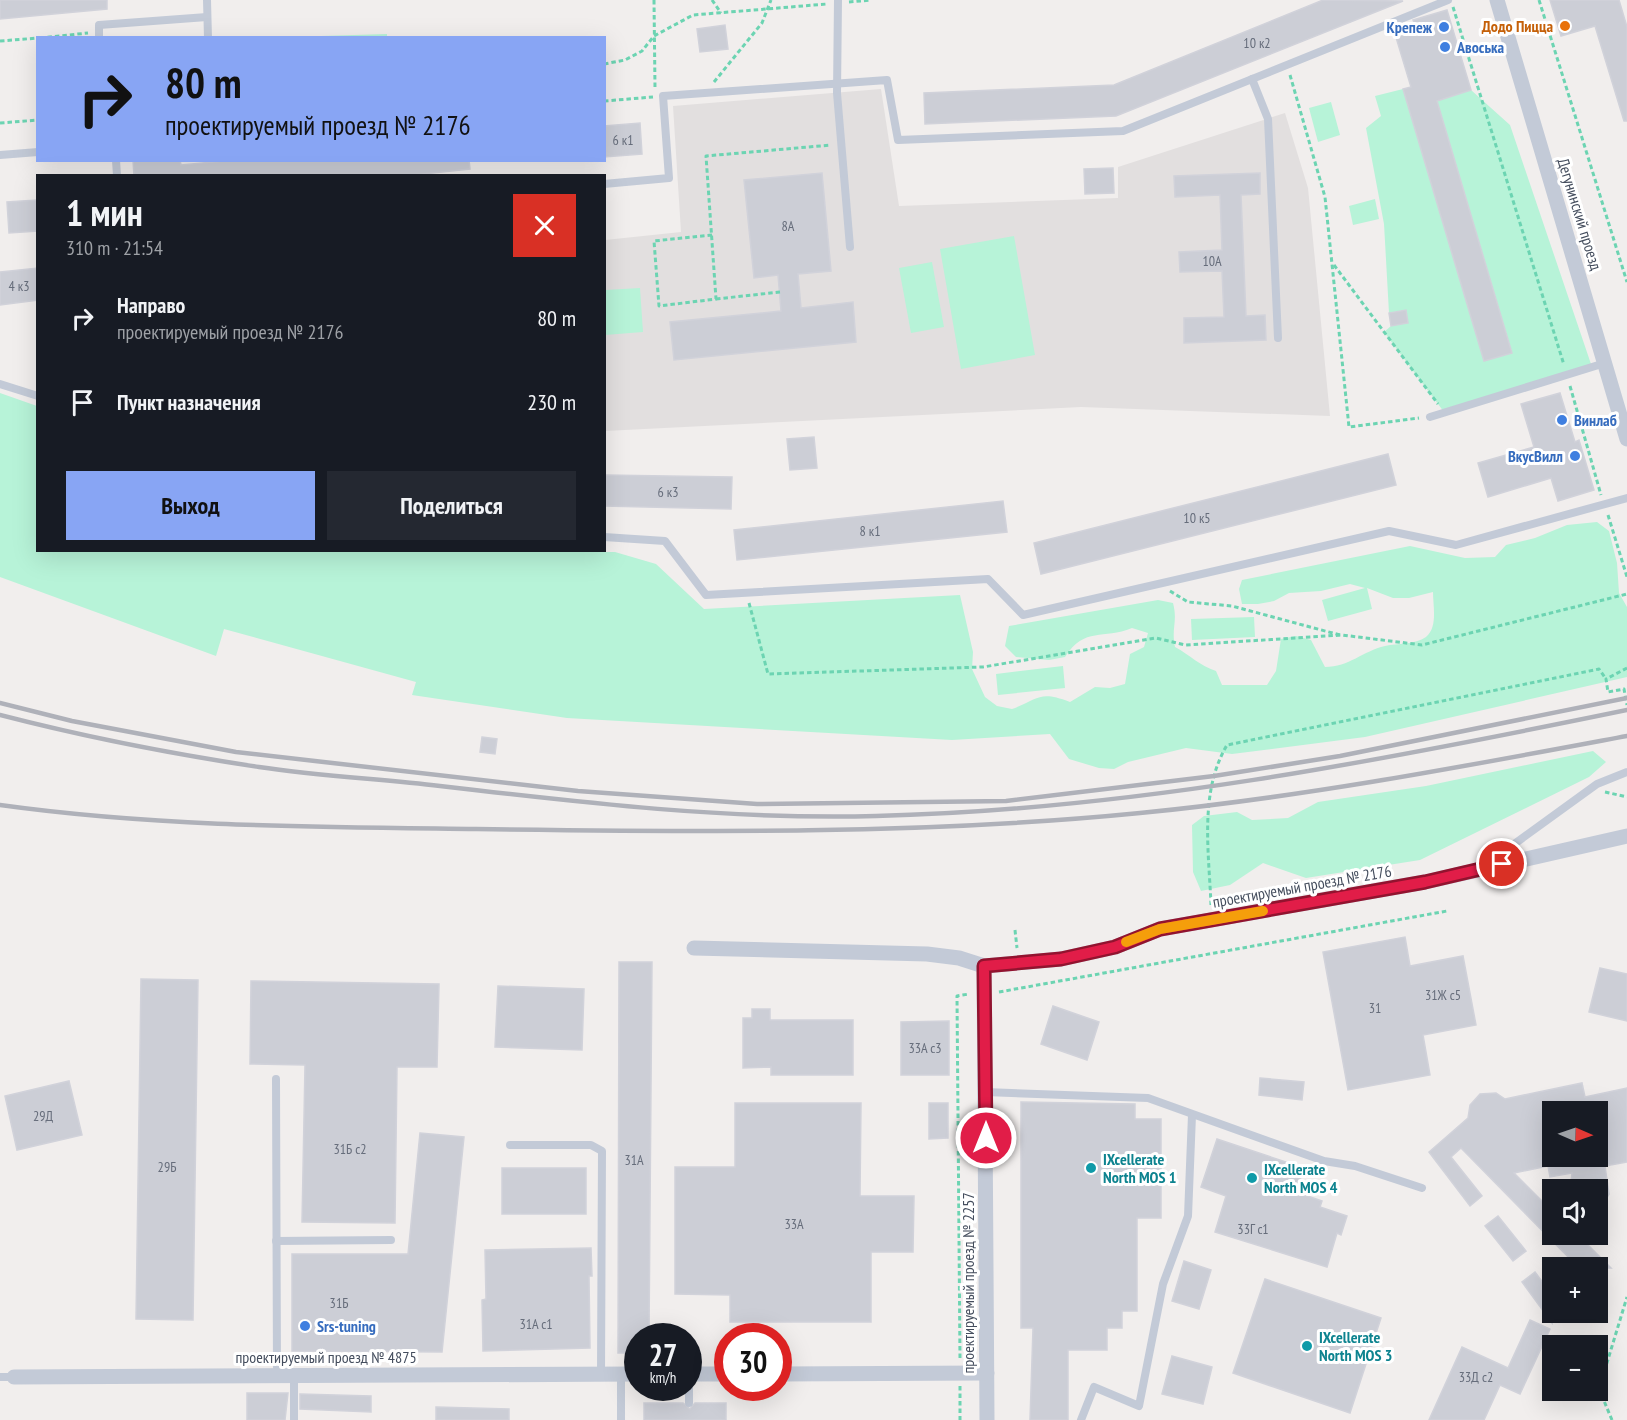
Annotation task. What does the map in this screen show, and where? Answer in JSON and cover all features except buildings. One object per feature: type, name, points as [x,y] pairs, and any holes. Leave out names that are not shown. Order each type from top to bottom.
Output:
[{"type":"street","name":"Дегунинский проезд","points":[[1497,0],[1606,363],[1624,414],[1627,439]]},
{"type":"street","name":"проектируемый проезд № 2176","points":[[984,966],[1061,959],[1115,947],[1160,929],[1481,869],[1627,836]]},
{"type":"street","points":[[694,948],[927,954],[959,958],[984,966]]},
{"type":"street","name":"проектируемый проезд № 2257","points":[[984,966],[987,1420]]},
{"type":"street","points":[[792,1374],[987,1373]]},
{"type":"street","name":"проектируемый проезд № 4875","points":[[7,1377],[621,1374]]},
{"type":"lane","points":[[207,0],[208,36]]},
{"type":"lane","points":[[606,184],[669,177],[663,96],[887,80],[898,140],[1123,131],[1449,0]]},
{"type":"lane","points":[[838,1],[837,84],[850,247]]},
{"type":"lane","points":[[99,35],[99,25],[207,17]]},
{"type":"lane","points":[[1252,79],[1268,119],[1278,338]]},
{"type":"lane","points":[[0,155],[36,152]]},
{"type":"lane","points":[[1430,417],[1606,363]]},
{"type":"lane","points":[[0,384],[36,395]]},
{"type":"lane","points":[[606,537],[665,541],[706,595],[988,579],[1023,615],[1389,531],[1456,545],[1627,498]]},
{"type":"lane","points":[[1481,869],[1597,784],[1627,772]]},
{"type":"lane","points":[[276,1079],[277,1376]]},
{"type":"lane","points":[[985,1092],[1148,1098],[1324,1161],[1355,1166],[1422,1188]]},
{"type":"lane","points":[[1081,1420],[1094,1387],[1139,1406],[1163,1284],[1188,1216],[1192,1115]]},
{"type":"lane","points":[[510,1145],[591,1145],[602,1151],[601,1374]]},
{"type":"lane","points":[[276,1240],[391,1240]]},
{"type":"lane","points":[[621,1374],[621,1420]]},
{"type":"lane","points":[[294,1376],[294,1420]]},
{"type":"path","points":[[606,101],[656,96],[654,0]]},
{"type":"path","points":[[712,0],[721,13]]},
{"type":"path","points":[[706,93],[762,22],[771,0]]},
{"type":"path","points":[[606,64],[625,60],[642,51],[654,36],[693,15],[871,0]]},
{"type":"path","points":[[1449,0],[1627,577]]},
{"type":"path","points":[[1539,0],[1627,282]]},
{"type":"path","points":[[79,36],[99,35]]},
{"type":"path","points":[[0,41],[36,38]]},
{"type":"path","points":[[1286,65],[1324,197],[1349,427],[1430,417]]},
{"type":"path","points":[[0,123],[36,120]]},
{"type":"path","points":[[716,299],[706,156],[842,144]]},
{"type":"path","points":[[712,236],[654,241],[659,306],[780,292]]},
{"type":"path","points":[[1333,264],[1444,412]]},
{"type":"path","points":[[1164,582],[1173,595],[1188,602],[1232,606],[1342,636],[1422,645],[1627,594]]},
{"type":"path","points":[[747,593],[768,674],[982,667],[1156,638],[1185,645],[1342,636]]},
{"type":"path","points":[[1606,679],[1627,668]]},
{"type":"path","points":[[1212,921],[1208,806],[1218,760],[1227,745],[1599,669],[1606,679],[1608,692],[1624,689],[1627,705]]},
{"type":"path","points":[[960,1420],[957,996],[1447,912]]},
{"type":"path","points":[[1612,1420],[1599,1389],[1627,1298]]},
{"type":"shaded area","points":[[881,89],[899,206],[1118,198],[1118,167],[1285,113],[1308,188],[1330,416],[1081,407],[606,431],[606,240],[681,232],[673,106]]},
{"type":"green space","points":[[387,34],[387,36],[321,36]]},
{"type":"green space","points":[[1403,89],[1484,361],[1512,352],[1437,101],[1471,90],[1510,125],[1592,367],[1444,412],[1384,332],[1391,326],[1408,323],[1405,310],[1389,313],[1384,224],[1366,128],[1381,116],[1375,96]]},
{"type":"green space","points":[[1331,102],[1340,135],[1318,142],[1309,108]]},
{"type":"green space","points":[[1375,199],[1379,219],[1353,225],[1349,206]]},
{"type":"green space","points":[[1014,236],[1035,355],[961,369],[940,249]]},
{"type":"green space","points":[[932,262],[944,327],[911,333],[899,268]]},
{"type":"green space","points":[[640,288],[643,332],[606,335],[606,290]]},
{"type":"green space","points":[[0,393],[36,406],[36,552],[615,552],[656,564],[704,609],[960,595],[973,652],[972,669],[985,697],[997,706],[1012,709],[1039,697],[1060,698],[1070,702],[1095,687],[1110,688],[1125,684],[1130,654],[1144,647],[1148,633],[1132,628],[1087,637],[1072,647],[1065,657],[1049,660],[1016,657],[1005,646],[1009,626],[1158,600],[1173,603],[1175,647],[1216,671],[1222,685],[1267,685],[1276,671],[1281,639],[1296,636],[1311,640],[1325,667],[1349,662],[1385,646],[1422,640],[1432,628],[1433,592],[1409,598],[1393,598],[1367,588],[1372,609],[1328,621],[1322,600],[1365,588],[1350,584],[1321,591],[1289,593],[1274,601],[1258,604],[1242,604],[1239,589],[1242,580],[1410,546],[1465,558],[1495,557],[1506,545],[1535,538],[1567,525],[1597,522],[1609,531],[1617,563],[1619,593],[1627,607],[1627,677],[1365,737],[1232,754],[1186,748],[1128,762],[1114,769],[1099,768],[1069,759],[1050,734],[952,740],[567,718],[412,695],[416,682],[224,629],[216,656],[0,577]]},
{"type":"green space","points":[[1254,617],[1255,637],[1192,640],[1191,619]]},
{"type":"green space","points":[[1063,666],[1065,688],[998,695],[996,674]]},
{"type":"green space","points":[[1593,751],[1606,762],[1589,777],[1420,860],[1306,878],[1263,863],[1230,885],[1201,891],[1193,872],[1192,825],[1204,816],[1237,812],[1252,820],[1288,818],[1318,802],[1426,786]]},
{"type":"railway","points":[[0,703],[72,721],[236,752],[578,791],[757,804],[1006,801],[1214,776],[1340,756],[1627,698]]},
{"type":"railway","points":[[0,715],[129,744],[282,770],[658,809],[821,817],[971,812],[1160,793],[1347,764],[1627,710]]},
{"type":"railway","points":[[0,805],[119,818],[297,826],[725,831],[891,829],[1057,820],[1201,806],[1385,780],[1627,736]]},
{"type":"slow traffic","points":[[1126,942],[1160,929],[1263,911]]},
{"type":"place","name":"Додо Пицца","points":[[1565,26]]},
{"type":"place","name":"Крепеж","points":[[1444,27]]},
{"type":"place","name":"Авоська","points":[[1445,47]]},
{"type":"place","name":"Винлаб","points":[[1562,420]]},
{"type":"place","name":"ВкусВилл","points":[[1575,456]]},
{"type":"place","name":"IXcellerate North MOS 1","points":[[1091,1168]]},
{"type":"place","name":"IXcellerate North MOS 4","points":[[1252,1178]]},
{"type":"place","name":"Srs-tuning","points":[[305,1326]]},
{"type":"place","name":"IXcellerate North MOS 3","points":[[1307,1346]]},
{"type":"route","points":[[986,1138],[984,966],[1061,959],[1115,947],[1160,929],[1425,882],[1502,864]]}]
